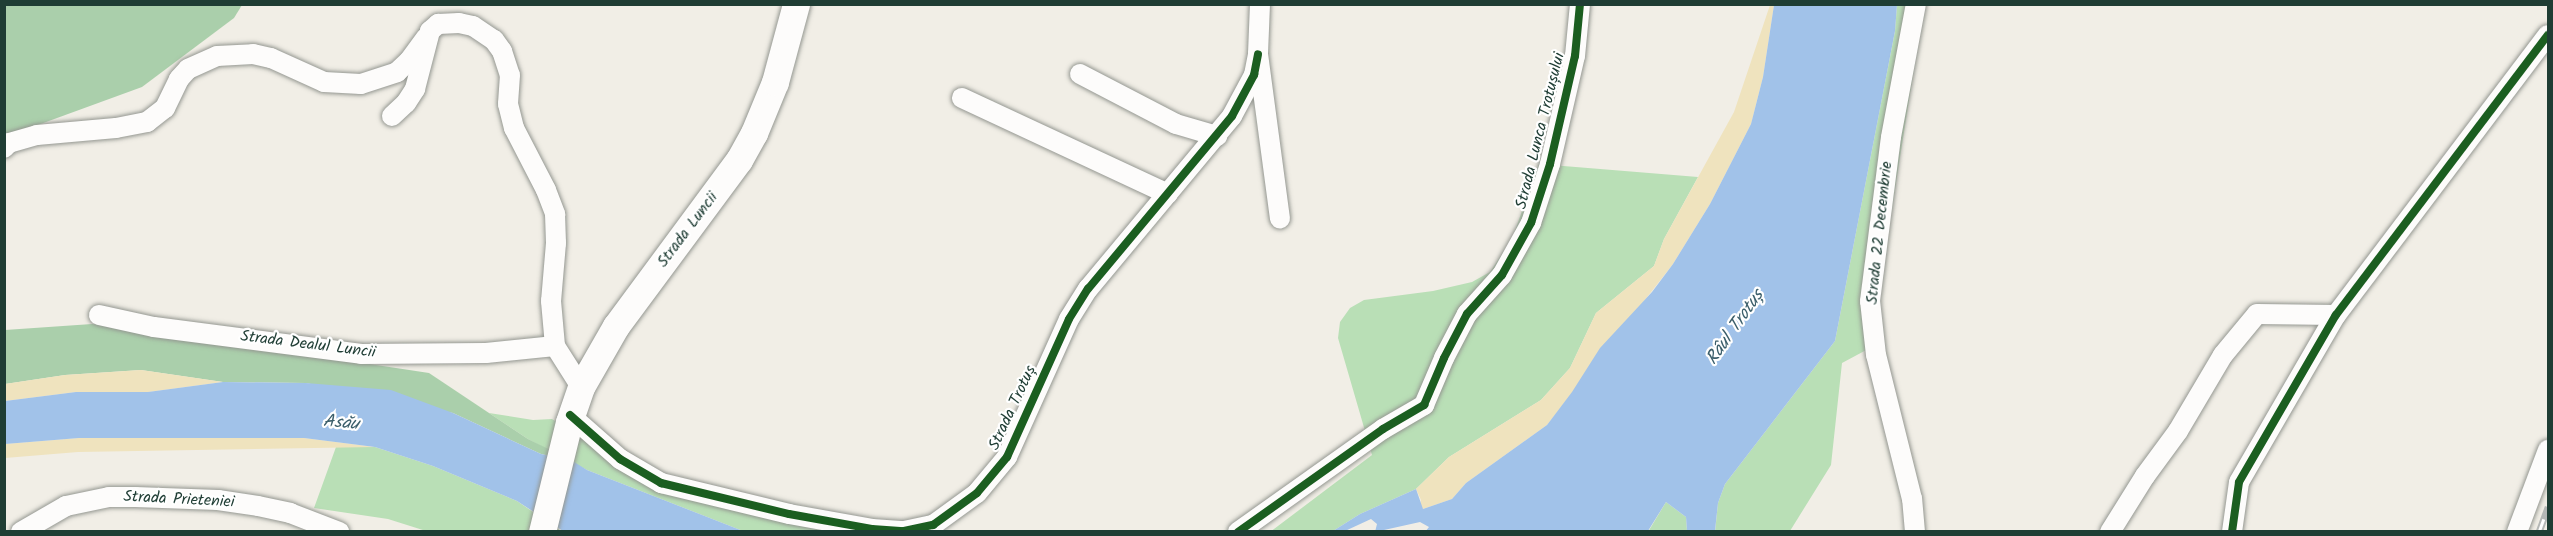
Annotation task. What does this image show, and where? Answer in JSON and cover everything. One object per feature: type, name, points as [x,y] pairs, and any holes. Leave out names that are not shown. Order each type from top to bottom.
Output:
[{"type":"main road","name":"Strada Luncii","points":[[542,531],[570,415],[581,387],[616,326],[739,160],[754,133],[775,82],[796,4]]},
{"type":"street","name":"Strada Trotuș","points":[[1260,4],[1258,54],[1280,219]]},
{"type":"street","name":"Strada Lunca Trotușului","points":[[1238,531],[1383,429],[1424,405],[1444,358],[1467,314],[1502,275],[1531,223],[1550,164],[1575,56],[1580,4]]},
{"type":"street","name":"Strada 22 Decembrie","points":[[1915,531],[1912,499],[1876,355],[1870,301],[1891,137],[1916,4]]},
{"type":"street","points":[[4,148],[9,143],[37,135],[117,129],[147,122],[158,117],[165,108],[179,79],[188,69],[218,56],[234,53],[262,56],[324,82],[343,85],[379,80],[397,72],[409,61],[430,31],[438,24],[446,22],[472,26],[494,40],[507,62],[510,75],[508,104],[513,128],[546,190],[555,214],[555,260],[551,301],[555,346],[581,387]]},
{"type":"street","points":[[392,116],[406,104],[415,89],[430,31]]},
{"type":"street","points":[[2232,531],[2239,482],[2336,315],[2548,35]]},
{"type":"street","name":"Strada Trotuș","points":[[570,415],[620,459],[661,483],[789,514],[872,529],[921,530],[933,525],[977,493],[997,471],[1016,440],[1069,319],[1088,289],[1217,136],[1250,84],[1258,54]]},
{"type":"street","points":[[1080,74],[1176,124],[1217,136]]},
{"type":"street","points":[[962,98],[1168,194]]},
{"type":"street","points":[[2110,531],[2145,476],[2178,431],[2223,355],[2257,314],[2336,315]]},
{"type":"street","name":"Strada Dealul Luncii","points":[[99,315],[154,327],[361,354],[486,353],[555,346]]},
{"type":"street","points":[[2517,531],[2548,450]]},
{"type":"street","name":"Strada Prieteniei","points":[[21,531],[46,515],[85,501],[154,497],[218,500],[258,506],[290,513],[339,531]]},
{"type":"green space","points":[[5,5],[242,5],[234,18],[142,87],[5,137]]},
{"type":"green space","points":[[1897,5],[1924,5],[1870,348],[1842,363],[1831,465],[1790,531],[1715,532],[1718,503],[1725,484],[1835,341],[1895,31]]},
{"type":"green space","points":[[1539,164],[1698,177],[1664,239],[1654,266],[1596,313],[1570,368],[1541,400],[1449,457],[1416,489],[1360,514],[1333,531],[1270,532],[1372,455],[1338,338],[1340,322],[1350,308],[1364,300],[1433,291],[1472,282],[1490,272],[1512,239]]},
{"type":"green space","points":[[92,324],[120,326],[429,373],[528,439],[571,460],[541,454],[453,413],[306,383],[223,382],[141,370],[65,375],[5,384],[5,330]]},
{"type":"green space","points":[[489,413],[533,420],[552,419],[579,437],[605,441],[664,474],[861,531],[743,531],[587,470],[528,439]]},
{"type":"green space","points":[[336,447],[375,447],[433,466],[517,501],[561,531],[426,531],[388,519],[314,508]]},
{"type":"green space","points":[[1666,502],[1686,517],[1687,531],[1648,532]]},
{"type":"sand","points":[[1770,5],[1774,5],[1763,77],[1751,124],[1710,204],[1673,264],[1547,425],[1466,483],[1452,499],[1423,509],[1420,507],[1421,500],[1416,489],[1449,457],[1541,400],[1570,368],[1596,313],[1654,266],[1664,239],[1734,112]]},
{"type":"sand","points":[[141,370],[223,382],[148,392],[76,392],[5,401],[5,384],[65,375]]},
{"type":"sand","points":[[79,438],[304,438],[375,447],[78,452],[5,458],[5,444]]},
{"type":"water","name":"Râul Trotuș","points":[[1774,5],[1897,5],[1895,31],[1835,341],[1725,484],[1718,503],[1715,531],[1687,531],[1686,517],[1666,502],[1648,531],[1425,532],[1429,527],[1420,522],[1375,532],[1377,524],[1371,519],[1345,531],[1333,531],[1360,514],[1416,489],[1423,509],[1452,499],[1466,483],[1547,425],[1572,392],[1600,348],[1652,292],[1673,264],[1710,204],[1751,124],[1763,77]]},
{"type":"water","name":"Asău","points":[[223,382],[306,383],[391,390],[453,413],[541,454],[571,460],[587,470],[743,531],[563,531],[517,501],[433,466],[375,447],[304,438],[79,438],[5,444],[5,401],[76,392],[148,392]]},
{"type":"railway","points":[[2539,532],[2548,507]]},
{"type":"cycle path","points":[[1238,532],[1383,429],[1424,405],[1444,358],[1467,314],[1502,275],[1531,223],[1550,164],[1575,56],[1580,4]]},
{"type":"cycle path","points":[[2232,532],[2239,482],[2336,315],[2548,35]]},
{"type":"cycle path","points":[[570,415],[620,459],[661,483],[789,514],[872,529],[904,531],[933,525],[977,493],[1007,457],[1069,319],[1088,289],[1232,116],[1254,75],[1258,54]]}]
